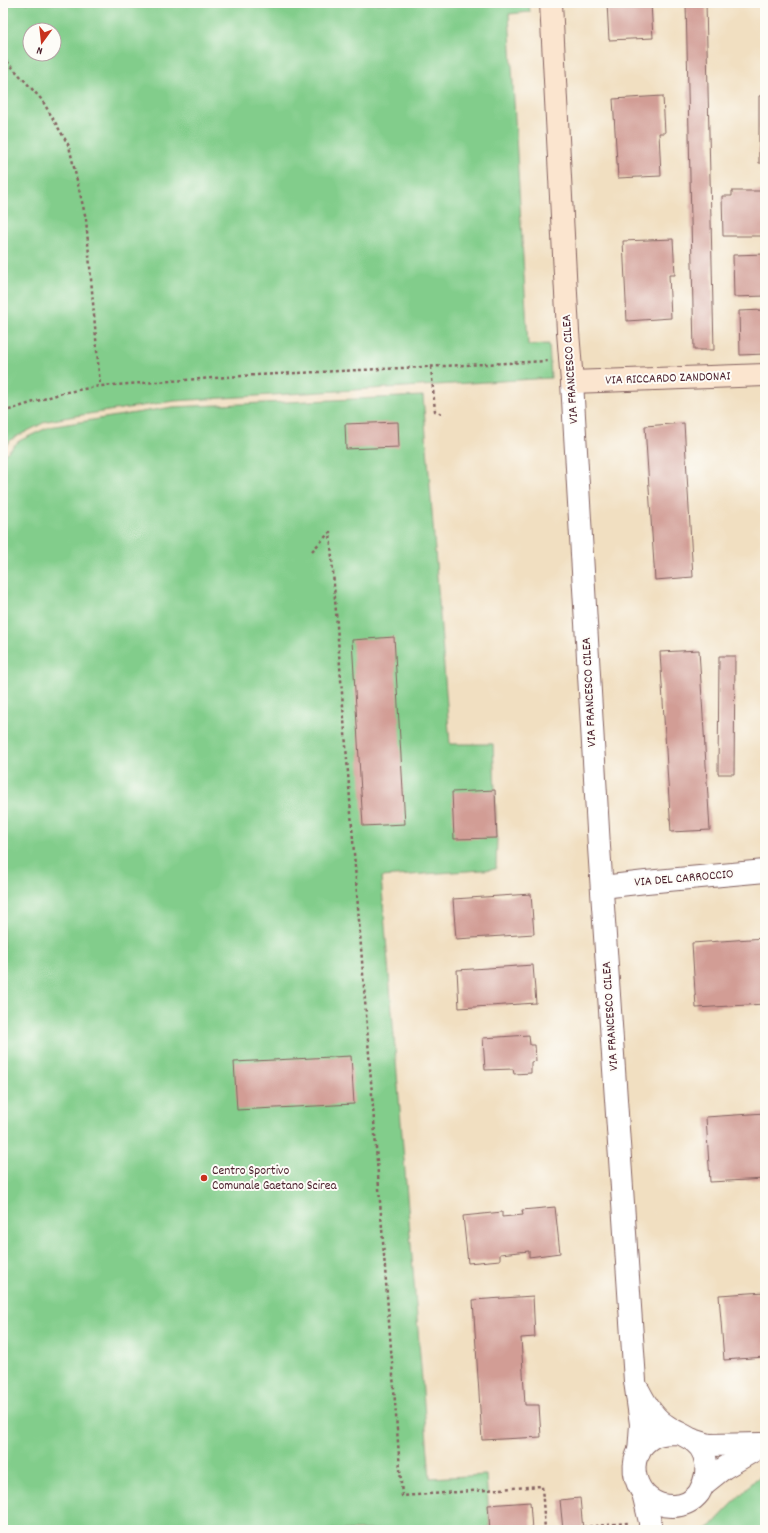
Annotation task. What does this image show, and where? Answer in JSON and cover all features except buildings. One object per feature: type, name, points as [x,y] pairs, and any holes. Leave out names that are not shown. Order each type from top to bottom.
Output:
[{"type":"street","name":"VIA FRANCESCO CILEA","points":[[551,3],[570,360],[602,887],[635,1381],[641,1424],[639,1452]]},
{"type":"street","name":"VIA RICCARDO ZANDONAI","points":[[572,382],[765,375]]},
{"type":"street","name":"VIA DEL CARROCCIO","points":[[602,887],[765,871]]},
{"type":"street","name":"VIA FRANCESCO CILEA","points":[[635,1381],[644,1401],[659,1420],[666,1426],[686,1437]]},
{"type":"street","points":[[678,1506],[669,1517],[654,1527],[643,1493],[636,1481],[634,1472],[635,1462],[639,1452],[644,1445],[654,1437],[667,1433],[686,1437],[709,1445],[765,1444]]},
{"type":"street","points":[[686,1437],[704,1454],[707,1466],[704,1484]]},
{"type":"street","points":[[643,1493],[653,1502],[667,1506],[678,1506],[687,1503],[697,1495],[704,1484],[724,1468],[765,1444]]},
{"type":"path","points":[[3,57],[42,100],[69,146],[86,219],[100,386]]},
{"type":"path","points":[[3,412],[62,393],[100,386],[256,375],[570,360]]},
{"type":"path","points":[[431,366],[435,410],[444,415]]},
{"type":"path","points":[[312,551],[330,532],[402,1496],[542,1486],[545,1530]]},
{"type":"path","points":[[583,1527],[654,1527]]},
{"type":"path","points":[[556,1530],[563,1529]]},
{"type":"green space","points":[[3,3],[529,3],[530,12],[509,14],[528,345],[549,344],[551,378],[174,401],[47,421],[12,439],[3,448]]},
{"type":"green space","name":"Centro Sportivo Comunale Gaetano Scirea","points":[[423,396],[450,744],[493,744],[497,837],[496,869],[381,877],[430,1478],[486,1475],[490,1530],[3,1530],[3,456],[19,441],[49,427],[173,407]]},
{"type":"green space","points":[[765,1474],[765,1530],[705,1530],[711,1526],[755,1480]]},
{"type":"place","name":"Centro Sportivo Comunale Gaetano Scirea","points":[[204,1178]]}]
